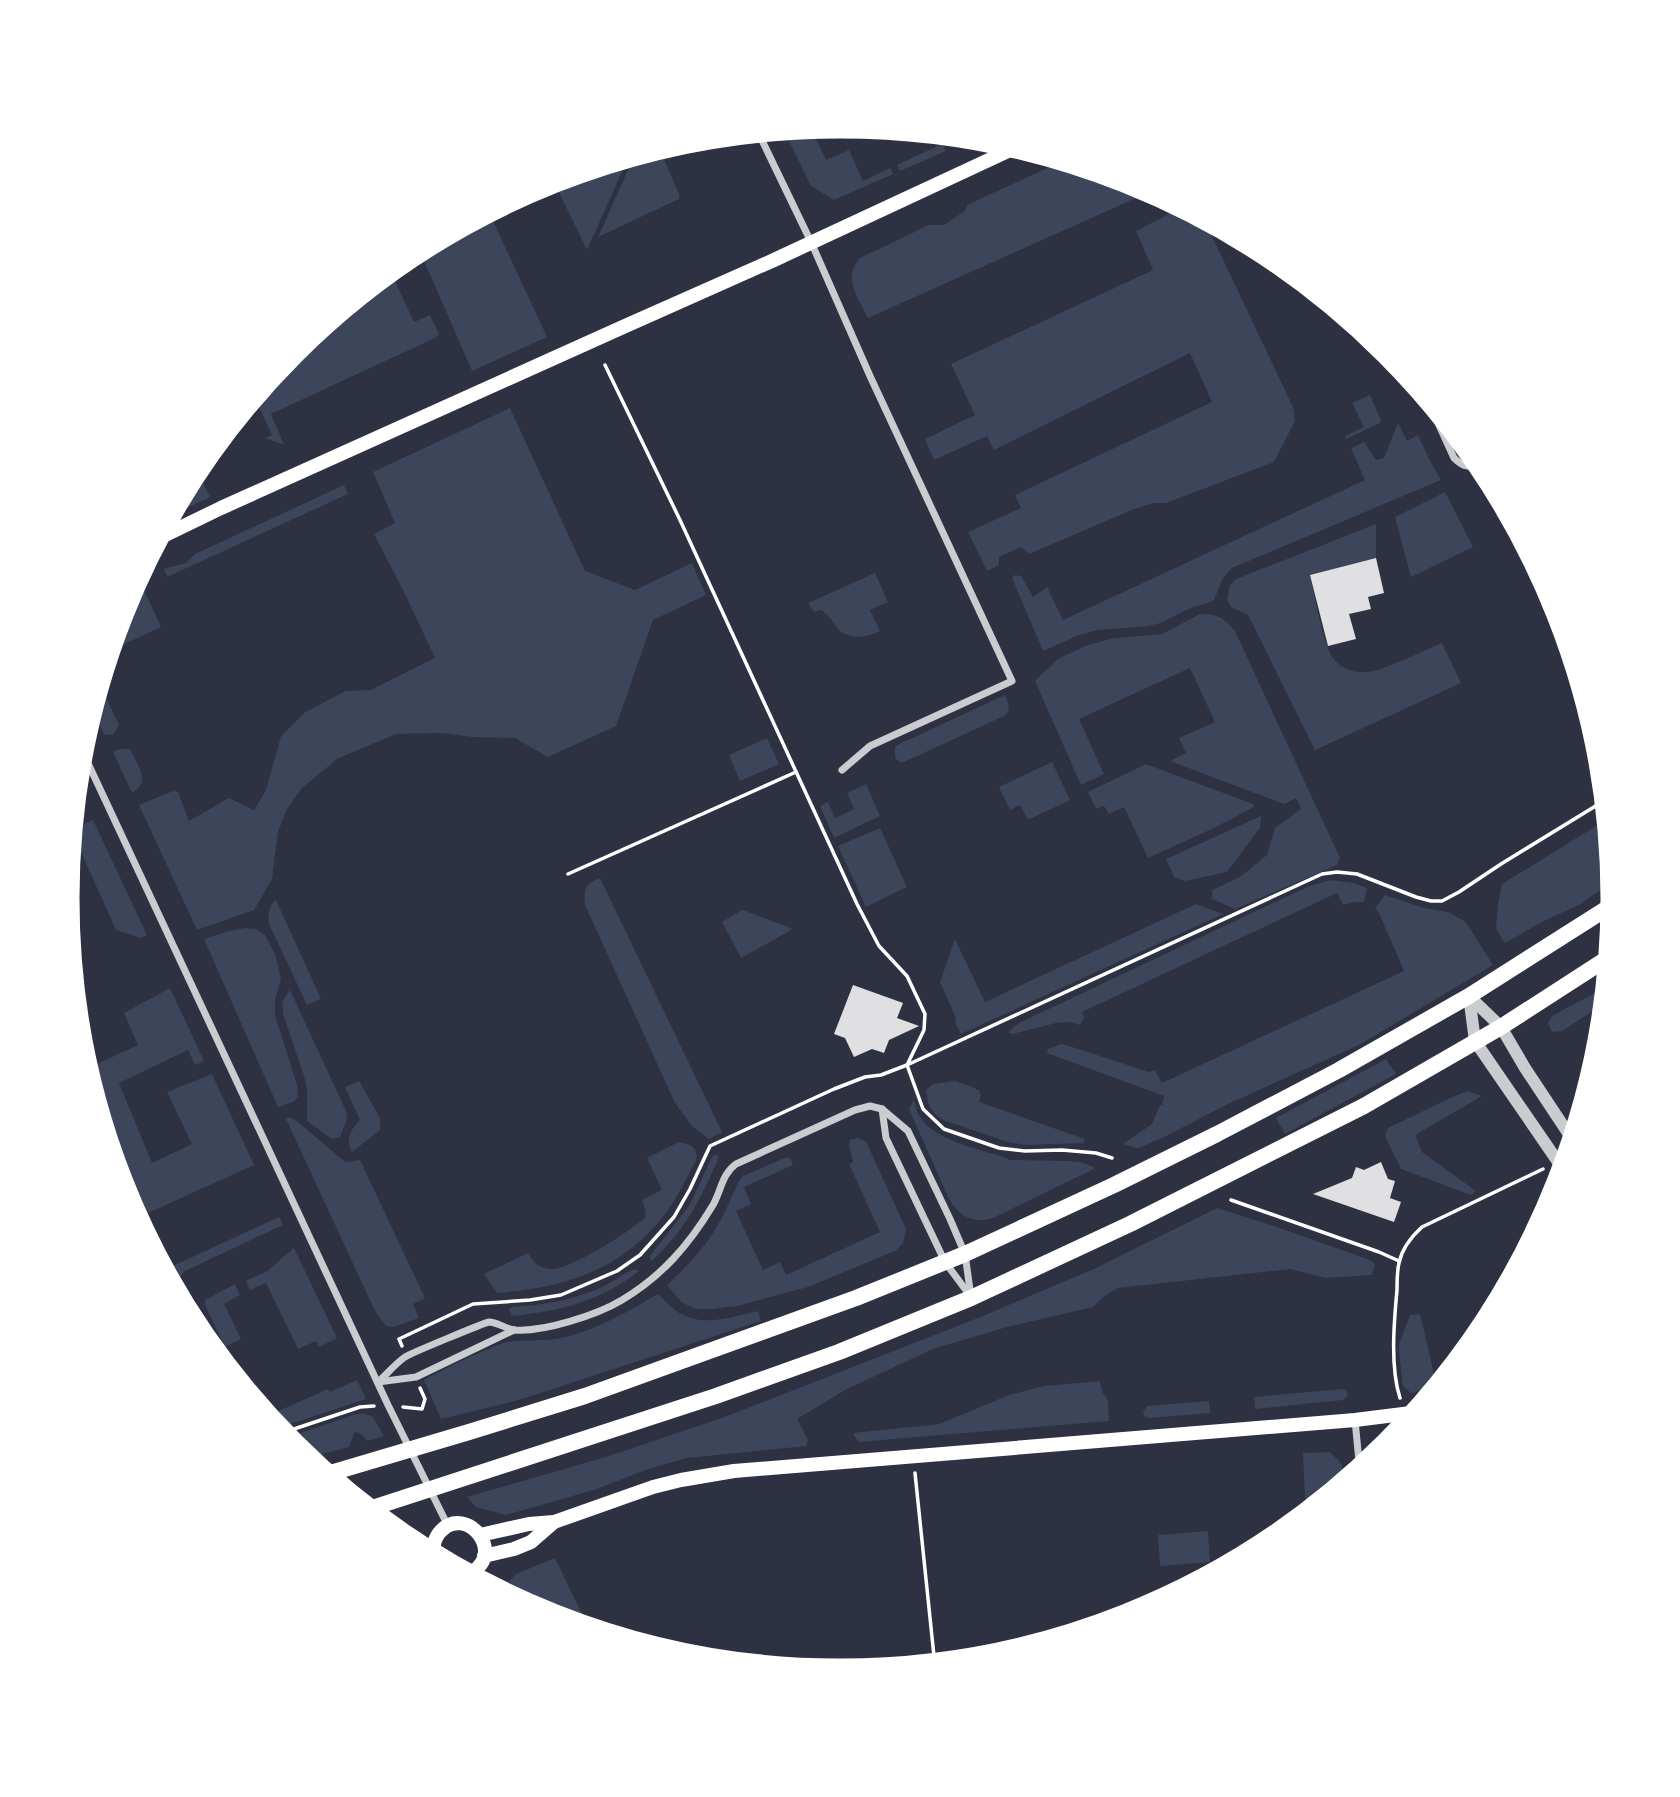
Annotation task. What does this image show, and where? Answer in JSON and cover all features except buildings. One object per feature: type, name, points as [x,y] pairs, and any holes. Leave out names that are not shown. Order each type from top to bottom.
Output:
[{"type":"main road","points":[[168,533],[1006,152]]},
{"type":"main road","points":[[335,1472],[469,1432],[705,1354],[965,1254],[1114,1185],[1339,1070],[1469,996],[1605,910]]},
{"type":"main road","points":[[376,1506],[716,1396],[839,1352],[971,1298],[1130,1224],[1364,1106],[1501,1027],[1602,962]]},
{"type":"main road","points":[[480,1535],[528,1524],[554,1522],[653,1487],[734,1471],[1405,1414]]},
{"type":"main road","points":[[484,1556],[531,1542],[554,1522]]},
{"type":"main road","points":[[433,1545],[436,1536],[448,1525],[466,1524],[474,1528],[484,1542],[484,1556],[476,1570]]},
{"type":"street","points":[[761,138],[1012,681],[870,747],[842,770]]},
{"type":"street","points":[[1437,421],[1454,458],[1461,465],[1471,467]]},
{"type":"street","points":[[88,763],[388,1405],[448,1525]]},
{"type":"street","points":[[1469,996],[1501,1027],[1568,1132]]},
{"type":"street","points":[[1469,996],[1475,1041],[1558,1161]]},
{"type":"street","points":[[378,1382],[416,1377],[514,1330],[567,1322],[595,1314],[622,1300],[654,1277],[681,1251],[715,1200],[728,1170],[855,1110],[870,1106],[882,1109],[908,1131],[965,1254],[971,1298]]},
{"type":"street","points":[[882,1109],[887,1138],[945,1262],[971,1298]]},
{"type":"street","points":[[378,1382],[407,1356],[489,1322],[514,1330]]},
{"type":"street","points":[[1355,1420],[1359,1459]]},
{"type":"path","points":[[605,365],[651,457],[860,910],[879,946],[907,976],[925,1014],[924,1030],[907,1065],[923,1109],[944,1129],[999,1148],[1097,1153],[1112,1158]]},
{"type":"path","points":[[568,874],[796,772]]},
{"type":"path","points":[[399,1339],[473,1304],[561,1295],[617,1271],[640,1255],[674,1217],[710,1146],[834,1089],[907,1065],[1322,874],[1357,874],[1416,897],[1442,901],[1599,804]]},
{"type":"path","points":[[1401,1398],[1397,1388],[1394,1339],[1399,1261],[1409,1239],[1422,1227],[1548,1166]]},
{"type":"path","points":[[1231,1200],[1399,1261]]},
{"type":"path","points":[[419,1384],[425,1399],[422,1409]]},
{"type":"path","points":[[291,1430],[360,1407],[376,1406]]},
{"type":"path","points":[[915,1481],[934,1658]]},
{"type":"shaded area","points":[[802,135],[814,135],[826,160],[849,150],[863,181],[890,168],[893,174],[834,200],[811,186],[789,141]]},
{"type":"shaded area","points":[[942,144],[946,151],[900,171],[897,165]]},
{"type":"shaded area","points":[[662,155],[679,199],[598,237],[631,163]]},
{"type":"shaded area","points":[[625,165],[587,250],[557,188]]},
{"type":"shaded area","points":[[1054,165],[1141,196],[868,318],[856,295],[852,280],[852,273],[860,258],[929,225],[944,225],[965,211],[967,205]]},
{"type":"shaded area","points":[[1174,211],[1209,229],[1293,407],[1295,421],[1274,462],[1166,503],[1154,503],[1134,509],[1029,554],[1021,547],[999,557],[999,565],[987,571],[968,532],[1021,508],[1015,495],[1212,402],[1190,353],[994,450],[987,436],[934,460],[925,439],[975,415],[951,364],[1153,270],[1136,231]]},
{"type":"shaded area","points":[[492,218],[547,337],[472,371],[423,258]]},
{"type":"shaded area","points":[[394,278],[414,322],[430,315],[439,334],[271,414],[284,445],[265,438],[272,435],[257,404],[299,358],[336,324]]},
{"type":"shaded area","points":[[1370,395],[1380,423],[1346,439],[1345,436],[1364,427],[1352,403]]},
{"type":"shaded area","points":[[510,408],[585,571],[635,590],[692,563],[706,595],[653,620],[616,726],[548,757],[515,738],[441,733],[396,734],[337,759],[301,789],[287,809],[278,832],[272,879],[254,910],[197,930],[139,805],[173,791],[178,792],[189,821],[229,798],[254,810],[266,790],[281,736],[304,713],[345,691],[371,690],[435,658],[374,534],[395,523],[373,472]]},
{"type":"shaded area","points":[[1398,423],[1407,441],[1418,435],[1441,480],[1232,568],[1223,578],[1214,600],[1210,602],[1188,609],[1161,623],[1098,630],[1079,635],[1043,651],[1012,578],[1015,575],[1021,576],[1033,597],[1047,587],[1063,620],[1365,480],[1351,448],[1364,442],[1376,460],[1384,458]]},
{"type":"shaded area","points":[[201,479],[210,497],[181,511]]},
{"type":"shaded area","points":[[344,485],[348,494],[167,577],[164,569],[186,563],[195,554]]},
{"type":"shaded area","points":[[1445,492],[1473,547],[1411,577],[1395,517]]},
{"type":"shaded area","points":[[1376,524],[1376,558],[1310,575],[1329,651],[1342,666],[1365,672],[1385,667],[1442,643],[1461,683],[1315,750],[1248,615],[1231,607],[1227,600],[1230,585],[1236,579]]},
{"type":"shaded area","points":[[875,573],[888,602],[870,610],[880,631],[860,637],[850,636],[840,631],[827,614],[820,610],[814,612],[808,603]]},
{"type":"shaded area","points":[[142,586],[161,627],[118,647]]},
{"type":"shaded area","points":[[1200,614],[1220,617],[1235,631],[1340,858],[1337,865],[1235,909],[1210,898],[1212,890],[1240,877],[1267,855],[1275,828],[1301,809],[1296,798],[1284,804],[1170,761],[1186,753],[1179,738],[1215,722],[1190,668],[1079,719],[1104,774],[1081,785],[1035,681],[1058,659],[1085,646],[1114,638],[1162,634]]},
{"type":"shaded area","points":[[104,692],[119,725],[114,734],[104,734],[97,720]]},
{"type":"shaded area","points":[[1005,695],[1009,709],[1004,716],[904,762],[901,763],[895,758],[895,746]]},
{"type":"shaded area","points":[[767,738],[779,764],[740,781],[729,755]]},
{"type":"shaded area","points":[[130,749],[141,773],[141,783],[132,793],[113,752]]},
{"type":"shaded area","points":[[1052,762],[1070,800],[1030,819],[1020,805],[1010,810],[999,787]]},
{"type":"shaded area","points":[[1146,764],[1253,804],[1254,807],[1148,858],[1124,807],[1109,814],[1104,806],[1096,809],[1088,792]]},
{"type":"shaded area","points":[[866,784],[880,816],[834,838],[820,806],[828,802],[835,818],[854,809],[847,793]]},
{"type":"shaded area","points":[[1261,816],[1260,828],[1227,872],[1185,881],[1174,877],[1166,859]]},
{"type":"shaded area","points":[[93,820],[147,935],[141,938],[116,930],[80,850],[77,851],[79,826]]},
{"type":"shaded area","points":[[1600,823],[1605,887],[1581,904],[1505,943],[1496,929],[1502,884]]},
{"type":"shaded area","points":[[880,828],[907,887],[866,907],[838,846]]},
{"type":"shaded area","points":[[600,878],[722,1132],[709,1139],[692,1126],[675,1103],[585,905],[586,888]]},
{"type":"shaded area","points":[[1330,880],[1354,883],[1367,888],[1364,902],[1343,905],[1337,893],[1082,1012],[1084,1018],[1080,1025],[1070,1022],[1056,1023],[1012,1034],[1008,1032],[1019,1023],[1307,887]]},
{"type":"shaded area","points":[[1385,895],[1424,908],[1448,912],[1466,922],[1493,965],[1359,1045],[1228,1104],[1139,1148],[1123,1144],[1152,1124],[1164,1096],[1047,1053],[1048,1049],[1066,1045],[1149,1072],[1155,1070],[1162,1083],[1404,971],[1375,908]]},
{"type":"shaded area","points":[[276,900],[321,999],[307,1005],[269,924],[269,911]]},
{"type":"shaded area","points":[[1196,904],[1223,914],[961,1034],[940,982],[955,939],[985,1002]]},
{"type":"shaded area","points":[[742,910],[793,929],[741,958],[722,922]]},
{"type":"shaded area","points":[[245,928],[256,929],[265,935],[276,956],[281,979],[275,1000],[275,1015],[297,1085],[298,1097],[293,1102],[278,1107],[204,939]]},
{"type":"shaded area","points":[[170,988],[204,1061],[195,1065],[188,1050],[119,1083],[152,1163],[192,1144],[167,1092],[212,1074],[254,1165],[144,1215],[116,1144],[94,1065],[138,1045],[124,1013]]},
{"type":"shaded area","points":[[290,990],[346,1111],[347,1119],[340,1137],[332,1139],[307,1121],[305,1079],[283,1014],[282,1002]]},
{"type":"shaded area","points":[[1599,991],[1596,1009],[1562,1031],[1552,1032],[1548,1023],[1552,1016]]},
{"type":"shaded area","points":[[1386,1059],[1396,1074],[1285,1134],[1276,1118]]},
{"type":"shaded area","points":[[359,1081],[380,1118],[380,1130],[352,1152],[350,1134],[360,1120],[345,1087]]},
{"type":"shaded area","points":[[955,1081],[980,1091],[979,1102],[1085,1139],[1083,1143],[1026,1145],[1008,1142],[943,1120],[930,1108],[926,1090],[933,1084]]},
{"type":"shaded area","points":[[1467,1091],[1482,1096],[1415,1135],[1422,1152],[1476,1191],[1471,1195],[1401,1169],[1385,1136],[1388,1128]]},
{"type":"shaded area","points":[[914,1099],[917,1112],[924,1122],[939,1134],[956,1142],[1009,1160],[1080,1162],[1094,1169],[993,1218],[968,1218],[962,1215],[949,1199],[909,1109]]},
{"type":"shaded area","points":[[290,1117],[345,1162],[360,1160],[425,1298],[413,1304],[419,1318],[393,1327],[386,1326],[375,1311],[286,1119]]},
{"type":"shaded area","points":[[858,1138],[866,1142],[906,1229],[903,1244],[895,1251],[808,1287],[737,1306],[695,1309],[681,1302],[667,1285],[709,1239],[739,1181],[743,1176],[787,1157],[793,1165],[744,1187],[751,1204],[736,1211],[763,1270],[780,1262],[786,1275],[880,1232],[849,1164],[853,1161],[850,1140]]},
{"type":"shaded area","points":[[679,1142],[693,1147],[696,1161],[672,1204],[656,1225],[637,1243],[618,1258],[573,1279],[549,1286],[497,1293],[484,1274],[528,1253],[536,1264],[545,1268],[570,1264],[613,1241],[645,1218],[642,1200],[662,1190],[647,1158]]},
{"type":"shaded area","points":[[716,1154],[719,1157],[692,1213],[675,1237],[652,1261],[650,1256],[689,1206],[712,1157]]},
{"type":"shaded area","points":[[1217,1208],[1370,1260],[1375,1264],[1372,1275],[1325,1278],[1290,1269],[1118,1288],[1093,1307],[1007,1327],[933,1349],[847,1389],[797,1419],[808,1440],[806,1446],[687,1458],[648,1469],[597,1489],[506,1515],[476,1507],[467,1497],[609,1456],[722,1418],[978,1318],[1096,1268]]},
{"type":"shaded area","points":[[279,1217],[283,1225],[185,1271],[179,1283],[170,1267]]},
{"type":"shaded area","points":[[294,1248],[337,1338],[319,1347],[316,1341],[298,1349],[266,1283],[250,1290],[246,1281],[267,1271]]},
{"type":"shaded area","points":[[635,1269],[639,1271],[625,1281],[579,1303],[512,1316],[509,1309],[579,1296]]},
{"type":"shaded area","points":[[235,1284],[240,1295],[224,1304],[241,1339],[225,1347],[205,1300]]},
{"type":"shaded area","points":[[658,1294],[675,1310],[695,1319],[716,1320],[758,1311],[761,1321],[519,1400],[441,1419],[424,1380],[504,1343],[558,1339],[591,1329]]},
{"type":"shaded area","points":[[1420,1314],[1435,1379],[1426,1390],[1411,1393],[1403,1386],[1399,1353],[1399,1344],[1410,1315]]},
{"type":"shaded area","points":[[357,1380],[366,1399],[286,1425],[274,1413],[328,1389],[330,1392]]},
{"type":"shaded area","points":[[1100,1381],[1108,1401],[1109,1421],[858,1442],[853,1433],[939,1424],[1009,1395],[1044,1386]]},
{"type":"shaded area","points":[[1346,1390],[1348,1396],[1343,1400],[1255,1409],[1254,1397]]},
{"type":"shaded area","points":[[1209,1401],[1210,1413],[1150,1418],[1144,1416],[1143,1412],[1147,1406]]},
{"type":"shaded area","points":[[363,1413],[373,1417],[384,1436],[367,1441],[355,1431],[349,1447],[317,1456],[295,1435]]},
{"type":"shaded area","points":[[1330,1452],[1342,1464],[1343,1474],[1305,1505],[1303,1453]]},
{"type":"shaded area","points":[[1208,1531],[1210,1562],[1160,1566],[1158,1535]]},
{"type":"shaded area","points":[[555,1558],[584,1619],[509,1587],[510,1580],[516,1574]]}]
